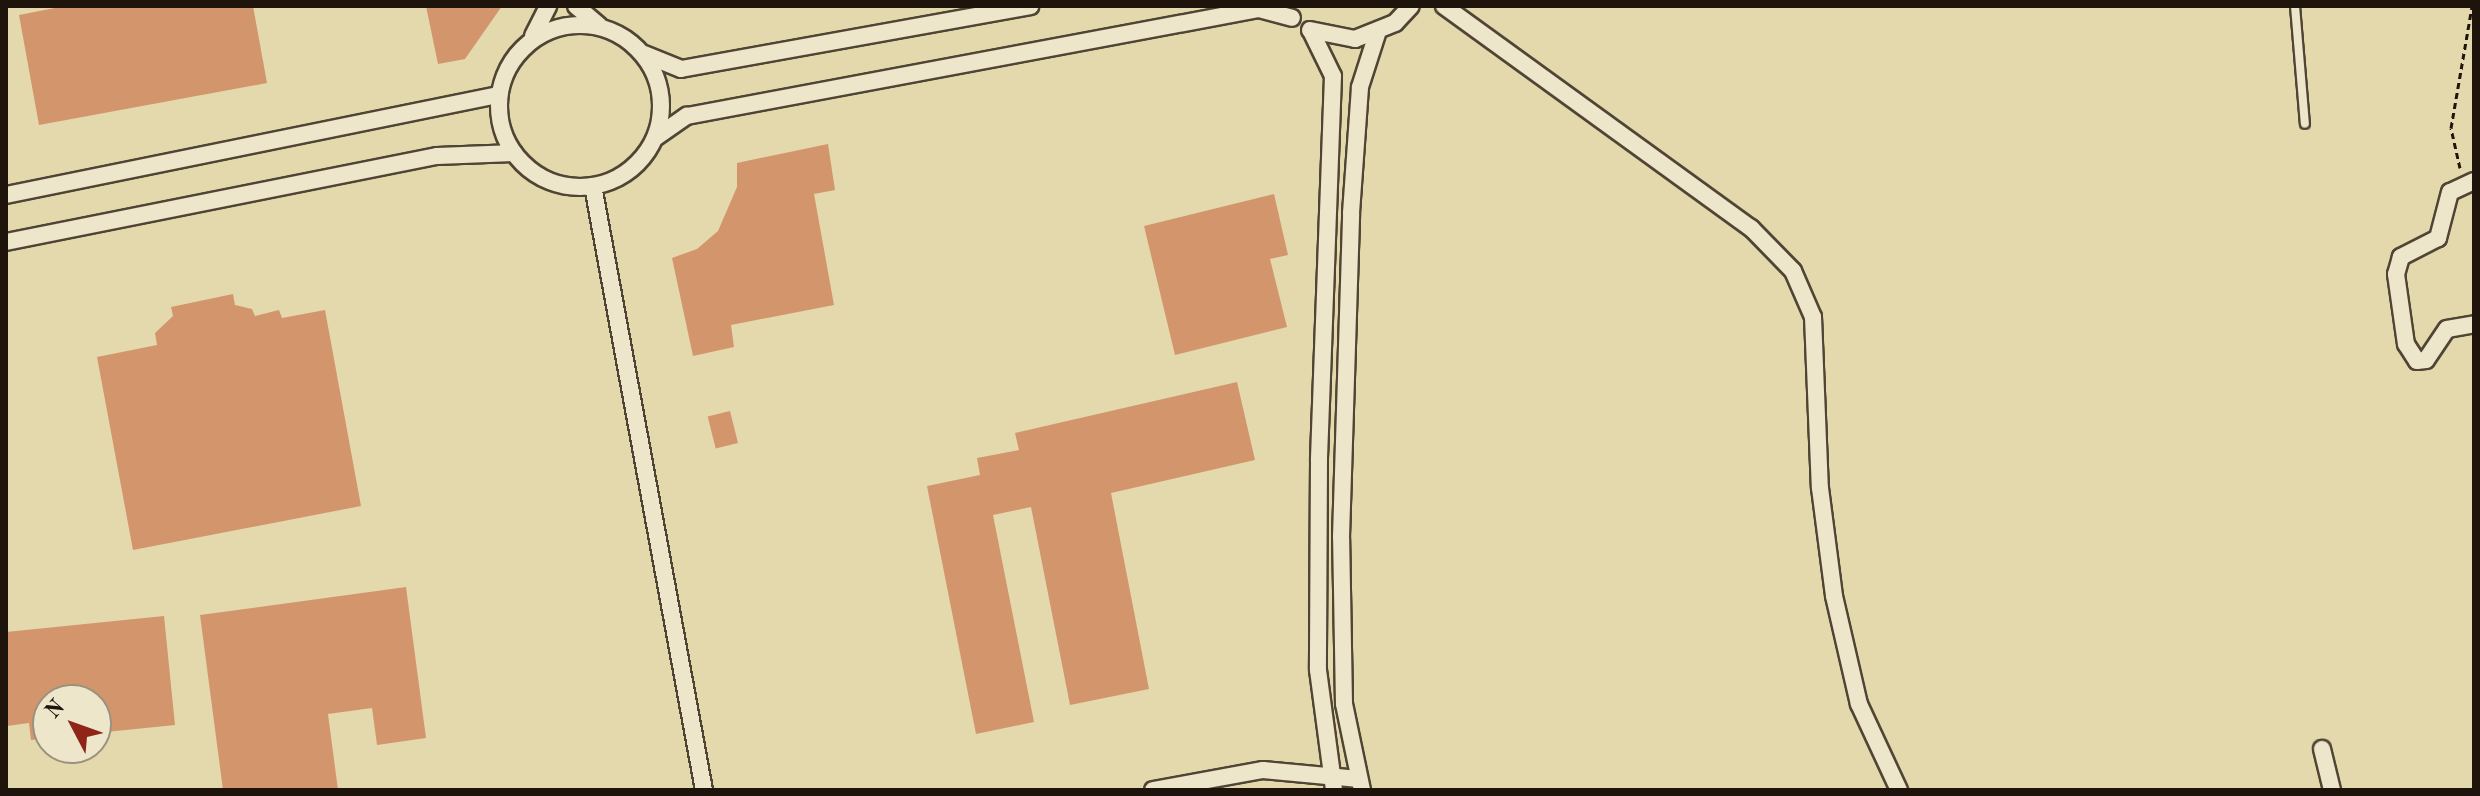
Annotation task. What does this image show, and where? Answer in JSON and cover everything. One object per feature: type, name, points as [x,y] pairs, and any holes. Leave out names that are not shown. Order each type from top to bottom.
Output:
[{"type":"street","points":[[548,6],[529,42],[512,60],[498,95],[498,115],[514,153],[538,176],[570,187],[593,186],[613,180],[641,159],[655,138],[687,116],[702,113],[1259,9],[1287,12],[1311,31],[1332,38],[1377,34]]},
{"type":"street","points":[[576,6],[642,53],[681,69],[1030,6]]},
{"type":"street","points":[[1361,784],[1344,704],[1339,617],[1343,436],[1360,87],[1377,34],[1411,6]]},
{"type":"street","points":[[1444,6],[1751,228],[1793,271],[1813,317],[1820,488],[1834,596],[1859,704],[1899,790]]},
{"type":"street","points":[[529,42],[552,29],[600,26]]},
{"type":"street","points":[[1311,31],[1333,76],[1318,655],[1334,790]]},
{"type":"street","points":[[642,53],[661,94],[655,138]]},
{"type":"street","points":[[6,195],[498,95]]},
{"type":"street","points":[[6,242],[437,156],[514,153]]},
{"type":"street","points":[[2469,182],[2450,192],[2438,238],[2401,257],[2396,274],[2406,344],[2417,361],[2426,360],[2447,329],[2474,324]]},
{"type":"street","points":[[593,186],[704,790]]},
{"type":"street","points":[[2322,749],[2332,790]]},
{"type":"street","points":[[1153,790],[1263,770],[1331,773],[1361,784]]},
{"type":"lane","points":[[2295,6],[2305,124]]},
{"type":"path","points":[[2469,182],[2451,128],[2472,6]]},
{"type":"building","points":[[65,6],[253,6],[267,83],[39,125],[19,15]]},
{"type":"building","points":[[426,6],[502,6],[465,59],[438,64]]},
{"type":"building","points":[[828,144],[835,190],[814,194],[834,305],[731,325],[734,347],[693,356],[672,258],[697,249],[718,231],[737,187],[737,163]]},
{"type":"building","points":[[1274,194],[1288,255],[1270,259],[1287,327],[1175,355],[1144,226]]},
{"type":"building","points":[[233,294],[235,305],[252,309],[255,316],[279,310],[282,318],[325,310],[361,506],[133,550],[97,357],[157,345],[155,333],[173,316],[171,307]]},
{"type":"building","points":[[1237,382],[1255,460],[1111,493],[1149,689],[1070,705],[1031,507],[993,515],[1034,722],[976,734],[927,486],[980,475],[977,458],[1019,450],[1015,433]]},
{"type":"building","points":[[730,411],[738,443],[716,449],[708,417]]},
{"type":"building","points":[[406,587],[426,738],[377,745],[372,708],[328,714],[338,790],[223,790],[200,615]]},
{"type":"building","points":[[164,616],[175,725],[112,731],[112,684],[32,684],[31,740],[29,723],[7,726],[6,632]]}]
